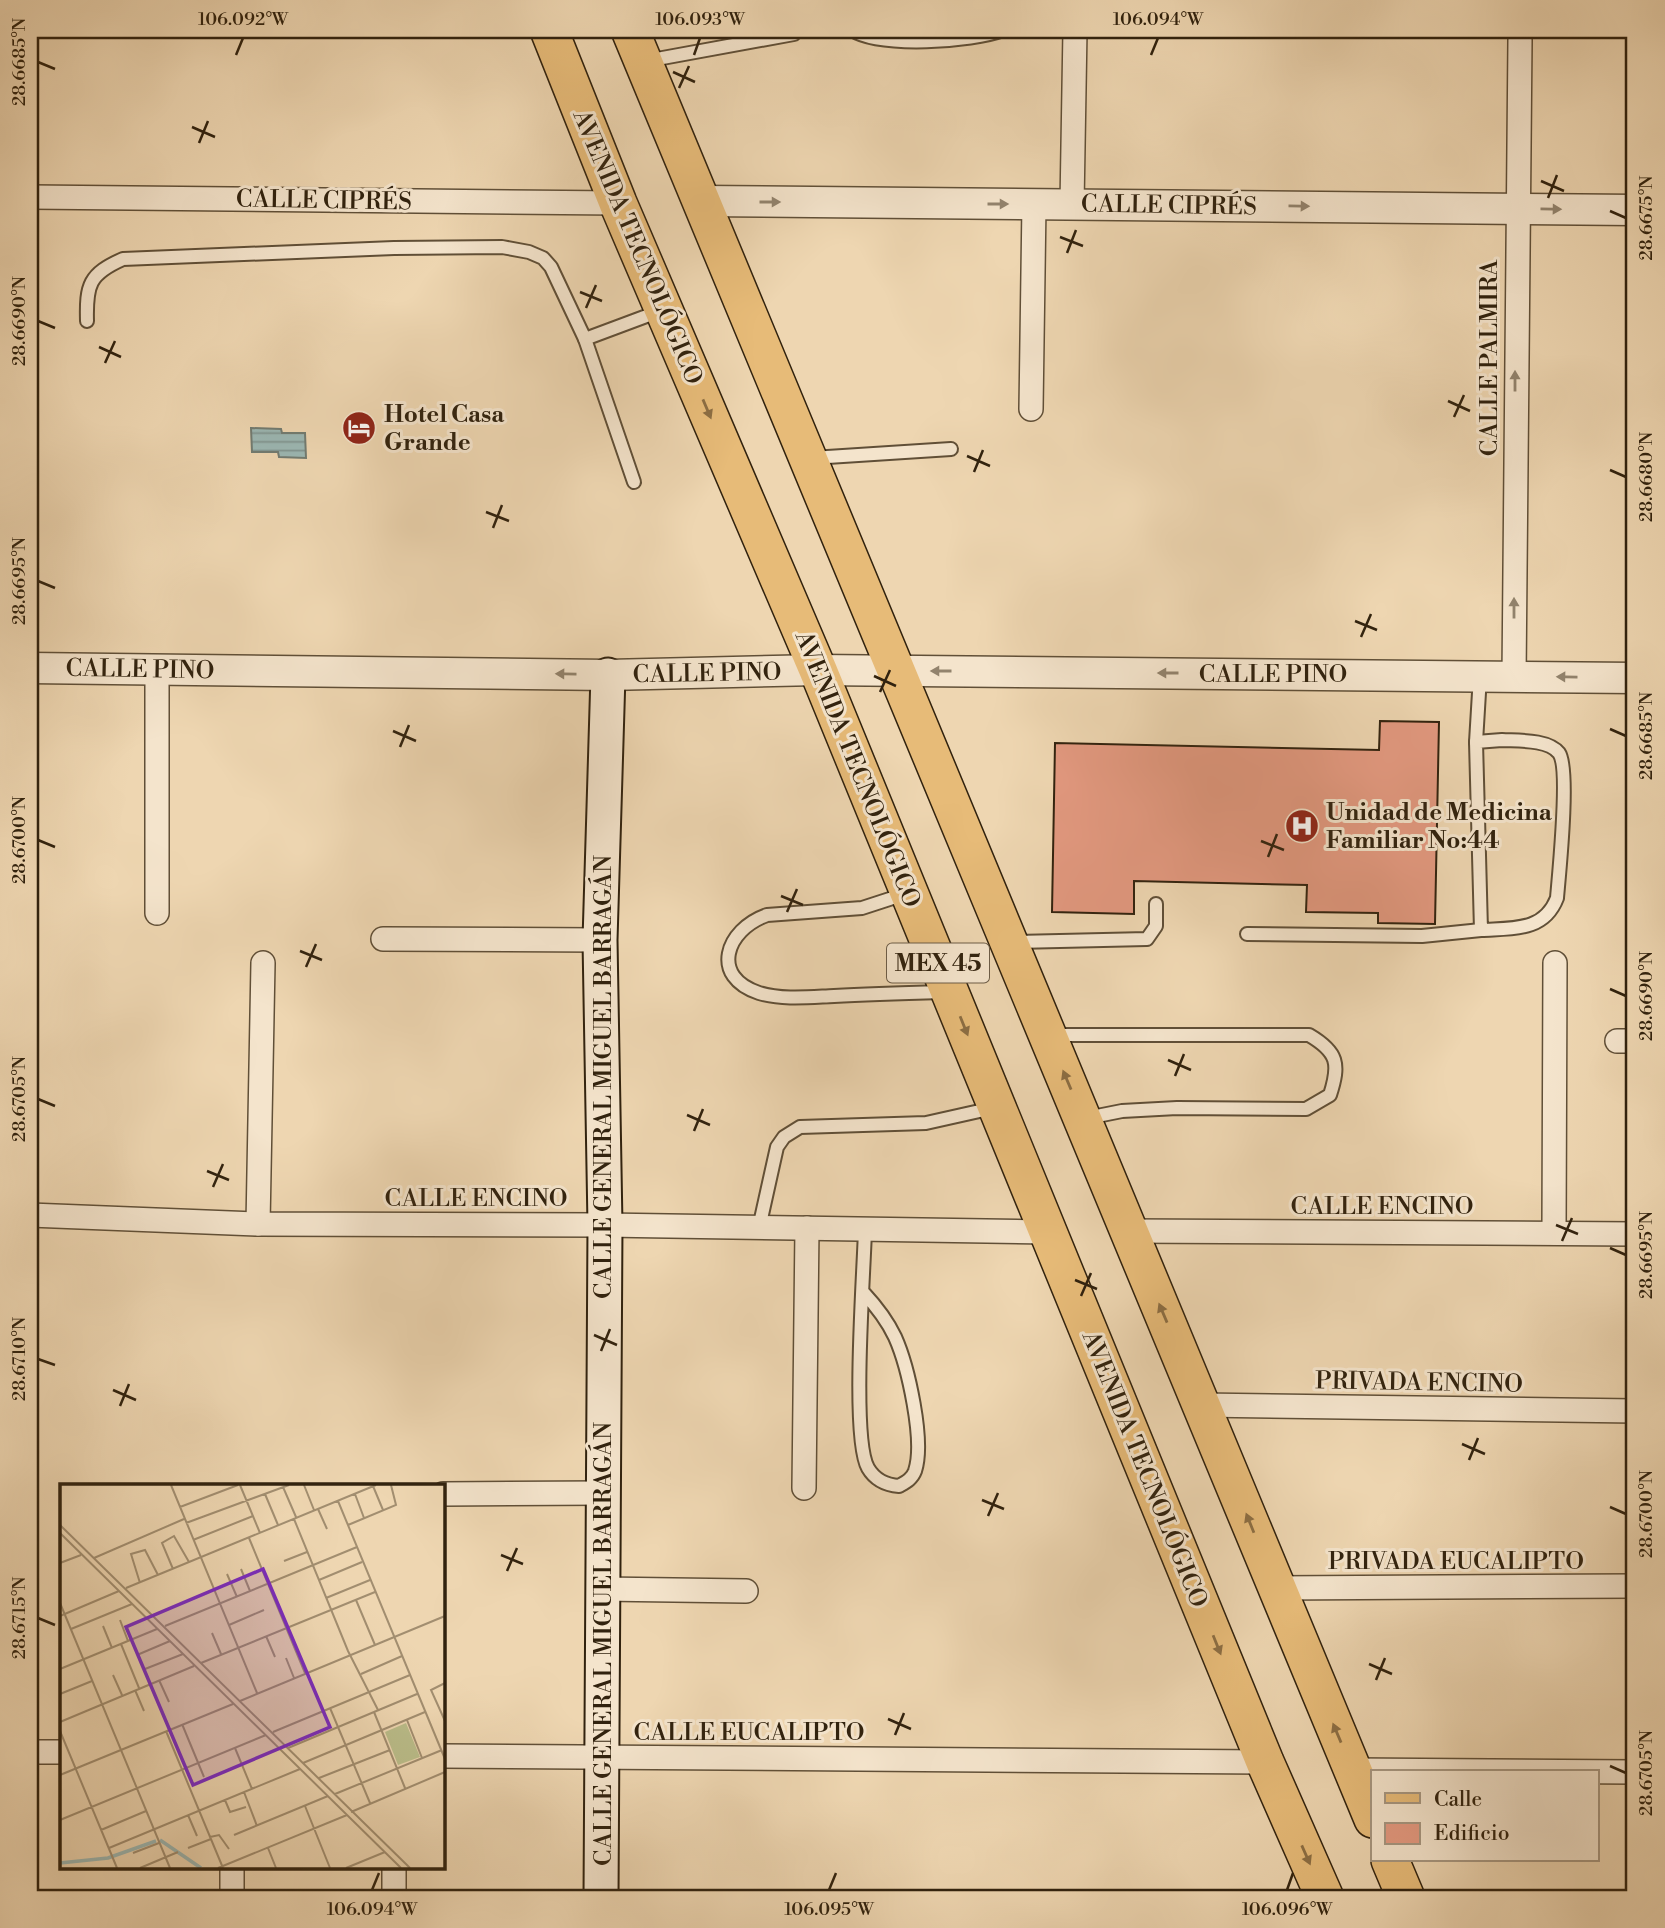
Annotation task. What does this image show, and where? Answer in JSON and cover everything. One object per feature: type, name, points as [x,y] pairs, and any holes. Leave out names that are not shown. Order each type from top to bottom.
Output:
[{"type":"main road","name":"AVENIDA TECNOLÓGICO","points":[[549,30],[618,202],[818,670],[1265,1762],[1325,1898]]},
{"type":"main road","name":"MEX 45","points":[[637,45],[1371,1814]]},
{"type":"main road","name":"CALLE GENERAL MIGUEL BARRAGÁN","points":[[601,1898],[605,1224],[600,940],[608,675]]},
{"type":"main road","points":[[1391,1862],[1406,1898]]},
{"type":"street","points":[[1072,204],[1074,30]]},
{"type":"street","name":"CALLE PALMIRA","points":[[1514,677],[1516,209],[1520,40]]},
{"type":"street","name":"CALLE CIPRÉS","points":[[30,197],[618,202]]},
{"type":"street","name":"CALLE CIPRÉS","points":[[702,201],[1635,210]]},
{"type":"street","points":[[1031,409],[1034,204]]},
{"type":"street","name":"CALLE PINO","points":[[30,668],[608,675],[818,670],[1635,678]]},
{"type":"street","points":[[157,669],[157,913]]},
{"type":"street","points":[[383,940],[600,940]]},
{"type":"street","points":[[258,1224],[263,963]]},
{"type":"street","points":[[1554,1233],[1555,963]]},
{"type":"street","name":"CALLE ENCINO","points":[[30,1215],[258,1224],[605,1224],[1048,1232]]},
{"type":"street","points":[[804,1488],[807,1228]]},
{"type":"street","name":"CALLE ENCINO","points":[[1129,1231],[1635,1234]]},
{"type":"street","name":"PRIVADA ENCINO","points":[[1201,1405],[1635,1411]]},
{"type":"street","points":[[444,1494],[604,1493]]},
{"type":"street","name":"PRIVADA EUCALIPTO","points":[[1277,1588],[1635,1586]]},
{"type":"street","points":[[601,1589],[746,1591]]},
{"type":"street","points":[[30,1752],[60,1752]]},
{"type":"street","name":"CALLE EUCALIPTO","points":[[444,1756],[1265,1762]]},
{"type":"street","points":[[1352,1770],[1371,1770]]},
{"type":"street","points":[[1598,1772],[1635,1772]]},
{"type":"street","points":[[232,1868],[232,1898]]},
{"type":"street","points":[[394,1868],[394,1898]]},
{"type":"lane","points":[[852,30],[872,38],[951,41],[975,39],[1003,30]]},
{"type":"lane","points":[[637,45],[794,34]]},
{"type":"lane","points":[[87,321],[86,298],[91,279],[104,267],[123,259],[394,248],[502,247],[528,251],[543,258],[551,267],[585,339],[634,482]]},
{"type":"lane","points":[[585,339],[664,310]]},
{"type":"lane","points":[[808,458],[951,449]]},
{"type":"lane","points":[[1480,675],[1476,742],[1481,930]]},
{"type":"lane","points":[[1247,934],[1423,936],[1530,927],[1552,912],[1557,898],[1564,785],[1562,760],[1558,751],[1550,746],[1502,740],[1476,742]]},
{"type":"lane","points":[[909,893],[862,908],[767,915],[756,919],[745,924],[735,935],[729,949],[732,970],[746,988],[787,997],[950,991]]},
{"type":"lane","points":[[1009,942],[1147,939],[1156,926],[1156,904]]},
{"type":"lane","points":[[1048,1035],[1309,1035],[1326,1045],[1335,1065],[1330,1095],[1306,1109],[1177,1108],[1122,1111],[1083,1119]]},
{"type":"lane","points":[[759,1228],[777,1147],[784,1137],[800,1127],[926,1123],[997,1107]]},
{"type":"lane","points":[[863,1292],[883,1314],[905,1363],[918,1453],[915,1472],[910,1480],[899,1486],[877,1480],[867,1466],[863,1449],[860,1413],[863,1292],[865,1229]]},
{"type":"water","points":[[251,428],[281,429],[282,433],[305,433],[306,458],[279,457],[278,452],[252,452]]},
{"type":"building","points":[[1380,721],[1439,722],[1435,924],[1378,923],[1378,913],[1306,912],[1307,885],[1134,881],[1134,914],[1052,912],[1055,743],[1379,750]]},
{"type":"place","name":"Hotel Casa Grande","points":[[359,428]]},
{"type":"place","name":"Unidad de Medicina Familiar No:44","points":[[1302,826]]}]
